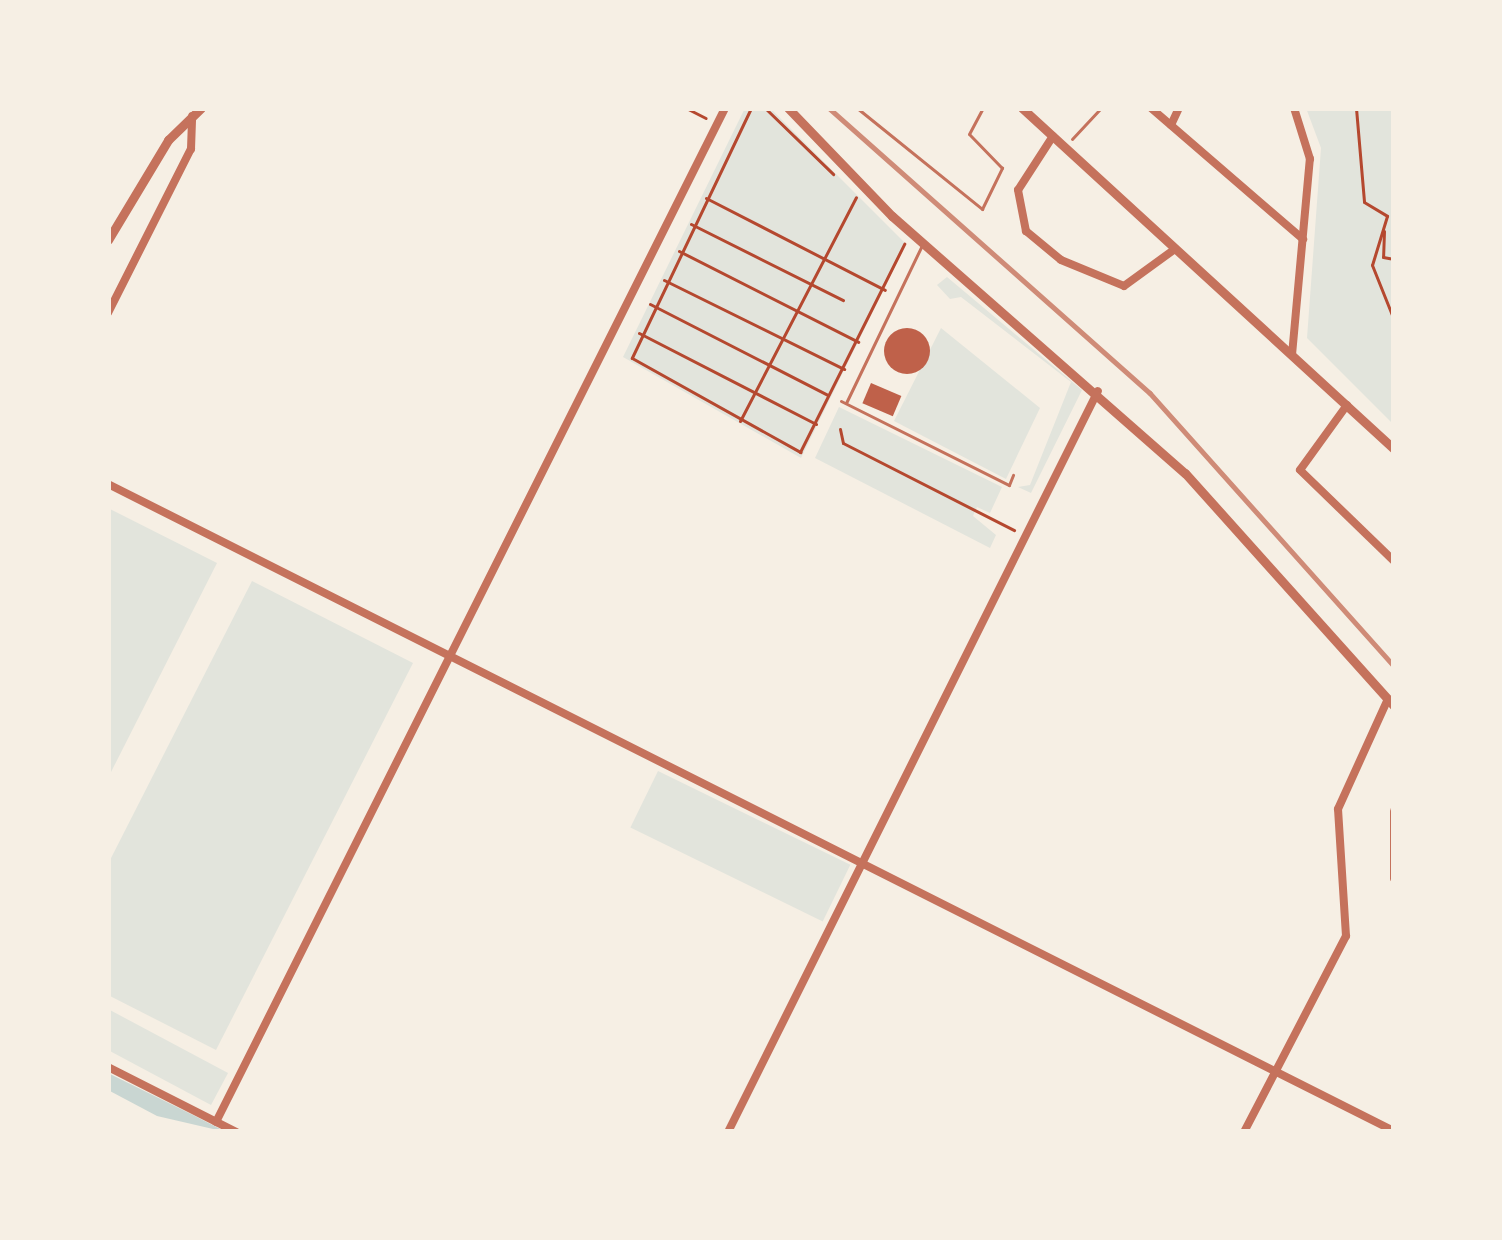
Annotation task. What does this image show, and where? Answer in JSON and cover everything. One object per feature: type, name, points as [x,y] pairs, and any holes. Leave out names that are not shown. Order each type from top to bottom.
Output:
[{"type":"street","points":[[216,1122],[725,108]]},
{"type":"street","points":[[788,108],[923,243],[1098,391],[1258,547],[1391,703],[1337,809],[1346,936],[1244,1132]]},
{"type":"street","points":[[1151,108],[1303,239]]},
{"type":"street","points":[[1171,125],[1180,108]]},
{"type":"street","points":[[1292,355],[1310,159],[1294,108]]},
{"type":"street","points":[[1029,111],[1394,448]]},
{"type":"street","points":[[108,240],[196,112]]},
{"type":"street","points":[[108,313],[190,149],[196,112]]},
{"type":"street","points":[[1053,136],[1018,190],[1026,230],[1061,260],[1124,286],[1175,249]]},
{"type":"street","points":[[728,1132],[1098,391]]},
{"type":"street","points":[[1347,405],[1300,470],[1394,561]]},
{"type":"street","points":[[108,484],[1394,1131]]},
{"type":"street","points":[[1394,811],[1394,878]]},
{"type":"street","points":[[108,1067],[236,1132]]},
{"type":"lane","points":[[857,108],[982,209],[1002,168],[969,134],[983,108]]},
{"type":"lane","points":[[1072,139],[1101,108]]},
{"type":"lane","points":[[923,243],[844,402],[1009,484],[1013,475]]},
{"type":"path","points":[[686,108],[718,123]]},
{"type":"path","points":[[751,108],[649,304],[632,358],[739,422],[800,452],[861,343]]},
{"type":"path","points":[[765,108],[872,212]]},
{"type":"path","points":[[1356,108],[1364,202],[1387,216],[1372,265],[1394,320]]},
{"type":"path","points":[[705,197],[897,296]]},
{"type":"path","points":[[739,422],[856,197]]},
{"type":"path","points":[[691,224],[843,301]]},
{"type":"path","points":[[861,343],[856,330],[885,290],[905,250],[888,227]]},
{"type":"path","points":[[1382,230],[1383,257],[1394,259]]},
{"type":"path","points":[[678,250],[872,349]]},
{"type":"path","points":[[662,280],[844,369]]},
{"type":"path","points":[[649,304],[826,394]]},
{"type":"path","points":[[637,332],[816,424]]},
{"type":"path","points":[[840,429],[843,443],[1028,537]]},
{"type":"shaded area","points":[[745,108],[770,108],[906,244],[801,458],[623,357]]},
{"type":"shaded area","points":[[1306,108],[1394,108],[1394,425],[1307,338],[1321,148]]},
{"type":"shaded area","points":[[947,277],[1082,390],[1031,493],[1018,487],[1030,485],[1071,382],[961,297],[950,299],[937,285]]},
{"type":"shaded area","points":[[941,328],[1040,408],[1006,479],[894,421]]},
{"type":"shaded area","points":[[839,407],[1002,487],[990,513],[977,507],[973,516],[996,535],[990,548],[815,458]]},
{"type":"shaded area","points":[[108,508],[217,563],[108,778]]},
{"type":"shaded area","points":[[252,581],[413,663],[216,1050],[108,995],[108,864]]},
{"type":"shaded area","points":[[658,771],[850,865],[823,921],[630,828]]},
{"type":"shaded area","points":[[108,1009],[228,1073],[211,1105],[108,1050]]},
{"type":"shaded area","points":[[108,1073],[226,1132],[157,1116],[108,1090]]},
{"type":"building","points":[[907,328],[923,335],[930,351],[923,367],[907,374],[891,367],[884,351],[891,335]]},
{"type":"building","points":[[871,383],[901,396],[893,416],[862,403]]},
{"type":"railway","points":[[829,108],[1150,393],[1394,666]]}]
